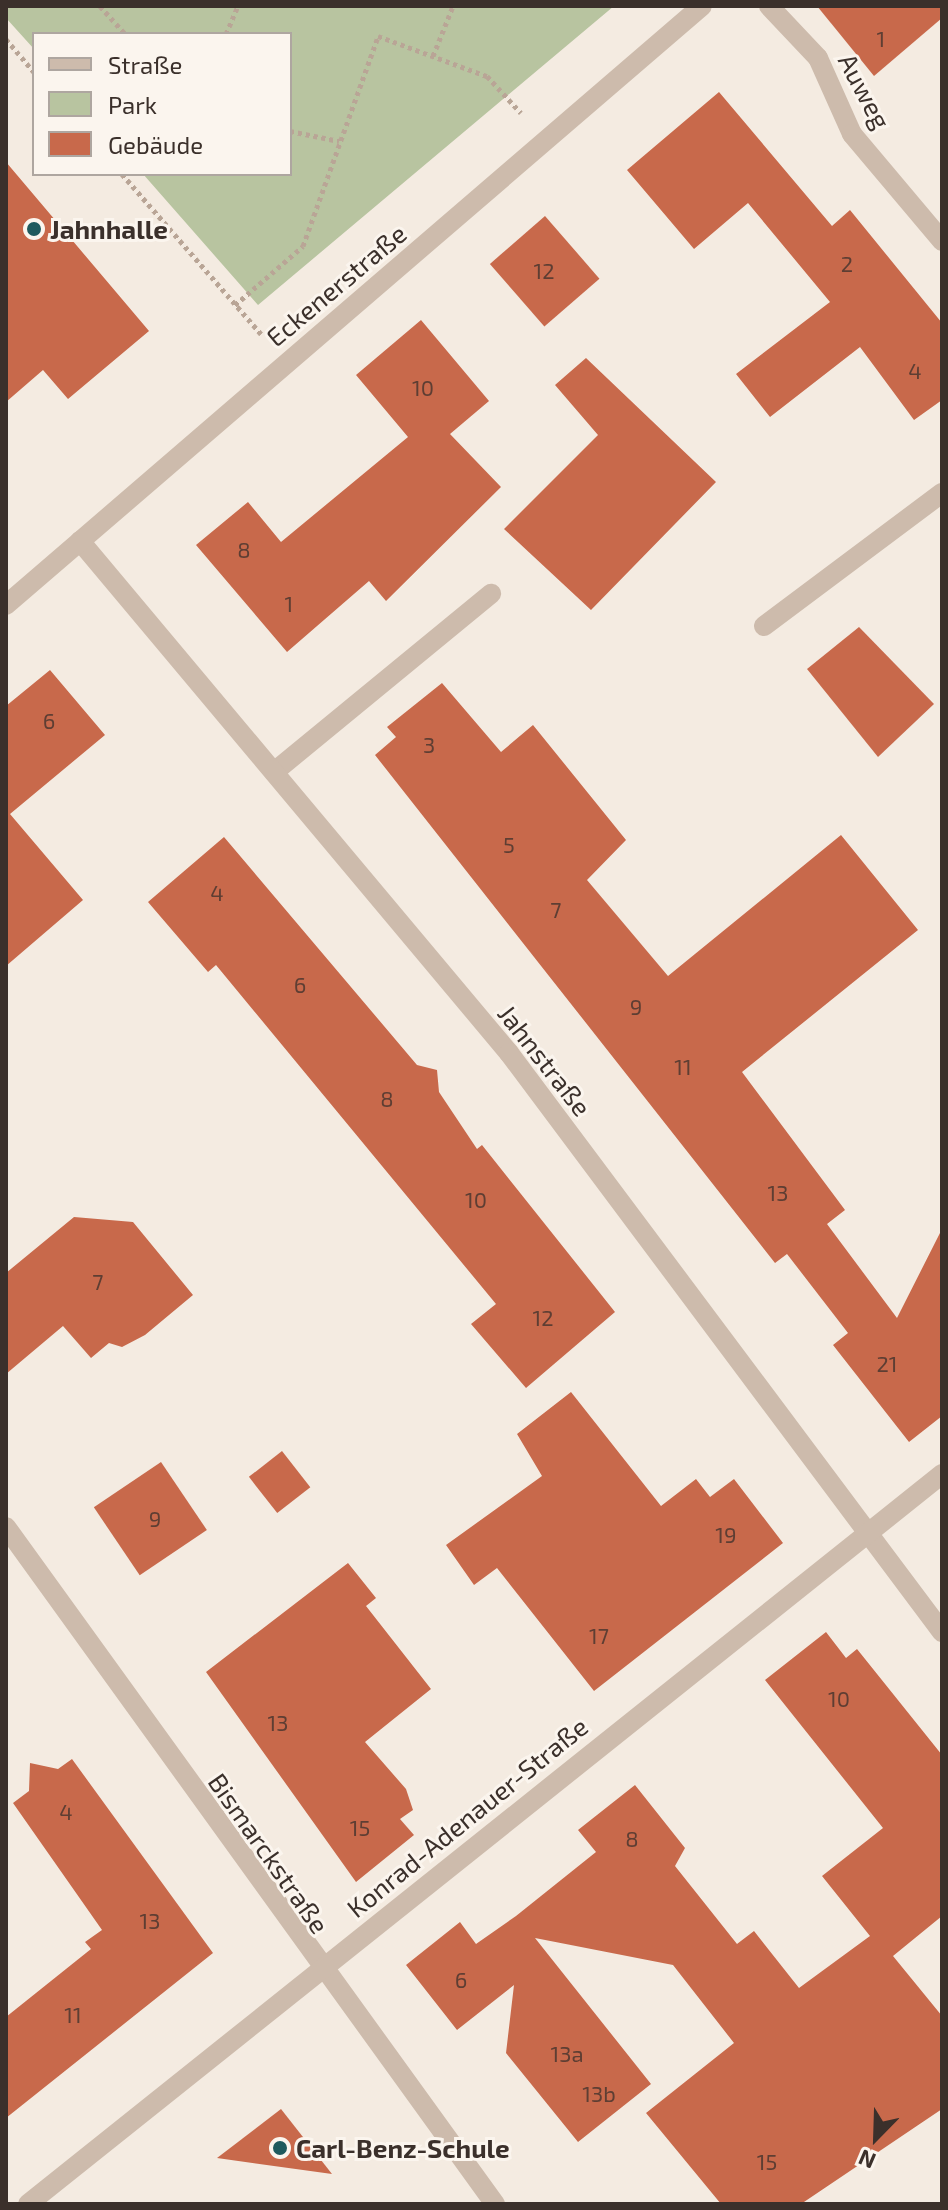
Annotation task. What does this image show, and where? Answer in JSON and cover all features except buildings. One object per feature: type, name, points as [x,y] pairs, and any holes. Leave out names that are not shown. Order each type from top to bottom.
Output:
[{"type":"street","name":"Eckenerstraße","points":[[6,605],[702,6]]},
{"type":"street","name":"Auweg","points":[[769,6],[818,58],[852,134],[942,241]]},
{"type":"street","points":[[764,626],[942,493]]},
{"type":"street","name":"Jahnstraße","points":[[80,541],[509,1053],[942,1632]]},
{"type":"street","points":[[274,772],[491,594]]},
{"type":"street","name":"Konrad-Adenauer-Straße","points":[[28,2204],[942,1474]]},
{"type":"street","name":"Bismarckstraße","points":[[6,1527],[319,1969],[495,2204]]},
{"type":"path","points":[[100,6],[123,32]]},
{"type":"path","points":[[227,32],[238,6]]},
{"type":"path","points":[[433,56],[453,6]]},
{"type":"path","points":[[235,305],[303,246],[378,36],[487,76],[546,140]]},
{"type":"path","points":[[6,39],[32,70]]},
{"type":"path","points":[[292,131],[339,141]]},
{"type":"path","points":[[124,176],[285,362]]},
{"type":"green space","points":[[6,6],[614,6],[258,305],[145,176],[292,176],[292,32],[32,32],[32,47],[6,18]]},
{"type":"place","name":"Jahnhalle","points":[[34,229]]},
{"type":"place","name":"Carl-Benz-Schule","points":[[280,2148]]}]
